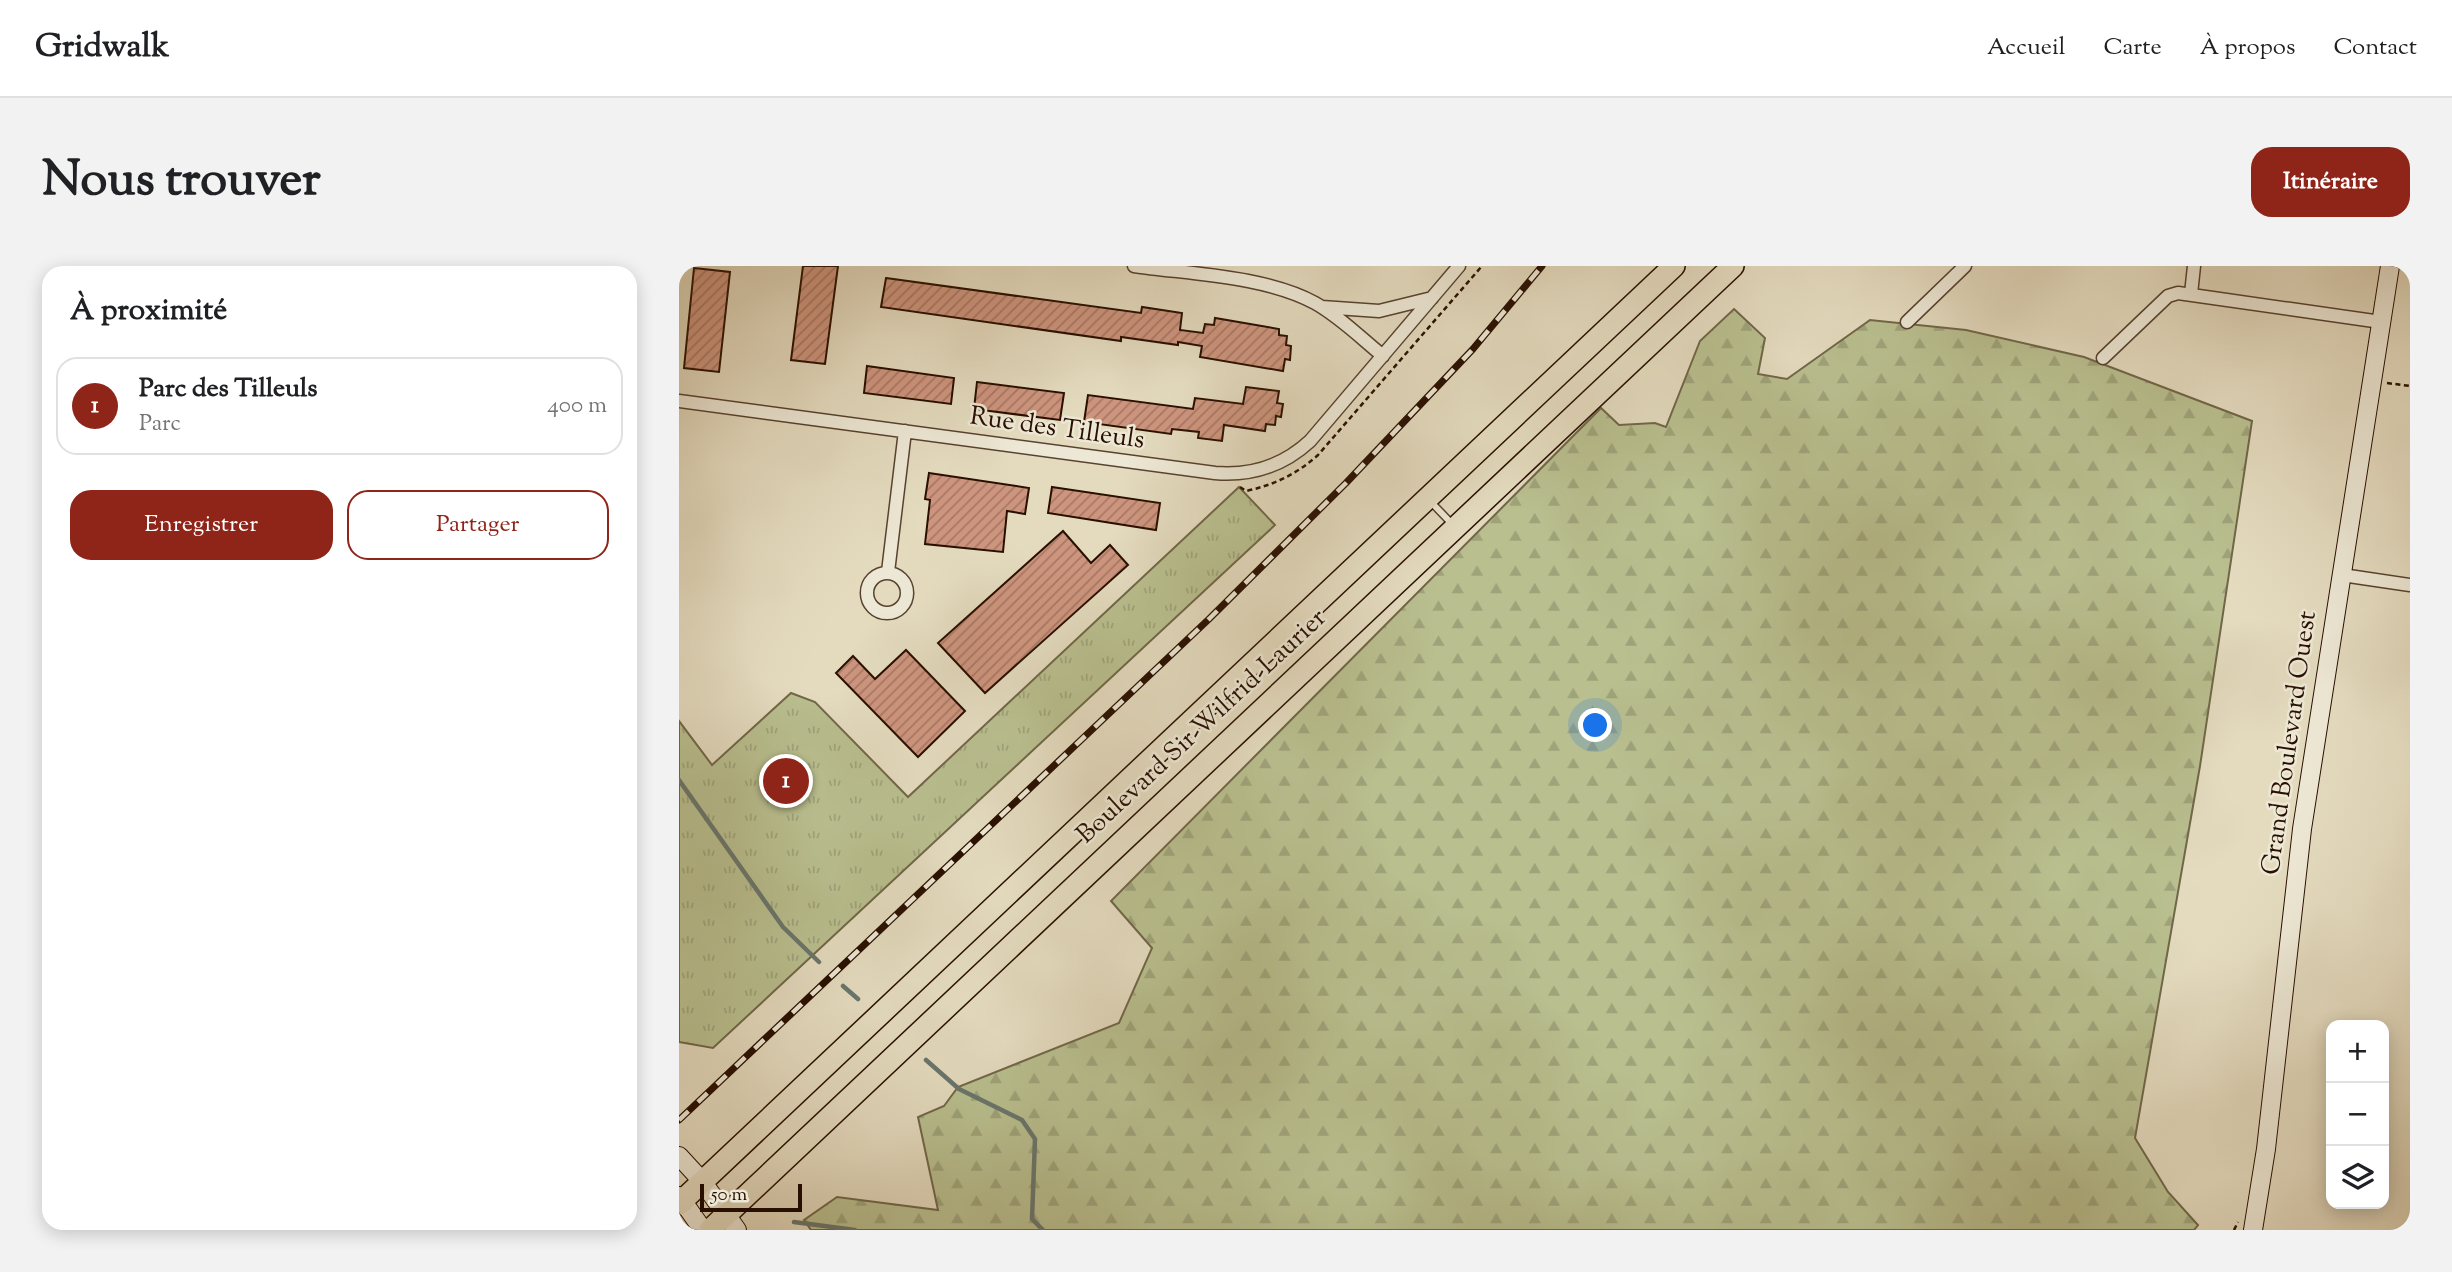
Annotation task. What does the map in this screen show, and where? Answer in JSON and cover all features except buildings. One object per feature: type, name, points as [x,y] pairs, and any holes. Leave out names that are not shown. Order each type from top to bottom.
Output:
[{"type":"main road","name":"Boulevard Sir-Wilfrid-Laurier","points":[[680,1200],[1674,266]]},
{"type":"main road","name":"Boulevard Sir-Wilfrid-Laurier","points":[[724,1225],[1733,266]]},
{"type":"street","points":[[1134,266],[1260,283],[1295,293],[1322,307],[1383,356]]},
{"type":"street","name":"Rue des Tilleuls","points":[[679,401],[1215,473],[1244,473],[1280,463],[1304,447],[1459,266]]},
{"type":"street","points":[[1907,322],[1965,266]]},
{"type":"street","points":[[2190,294],[2194,266]]},
{"type":"street","name":"Grand Boulevard Ouest","points":[[2253,1230],[2266,1149],[2302,829],[2390,266]]},
{"type":"street","points":[[2103,358],[2168,296],[2178,293],[2381,322]]},
{"type":"street","points":[[1322,307],[1379,310],[1432,298]]},
{"type":"street","points":[[888,572],[905,431]]},
{"type":"street","points":[[2342,575],[2410,585]]},
{"type":"street","points":[[679,1156],[702,1181],[724,1225]]},
{"type":"street","points":[[680,1200],[703,1230]]},
{"type":"lane","points":[[1427,497],[1455,528]]},
{"type":"path","points":[[1377,380],[1381,384]]},
{"type":"path","points":[[2380,382],[2410,386]]},
{"type":"green space","points":[[1734,309],[1765,338],[1758,374],[1787,379],[1870,320],[1966,330],[2084,357],[2252,421],[2200,766],[2135,1138],[2168,1192],[2198,1225],[2194,1230],[811,1230],[804,1220],[837,1197],[938,1210],[918,1117],[944,1106],[958,1087],[1119,1023],[1152,948],[1111,901],[1601,408],[1619,425],[1655,423],[1666,427],[1700,341]]},
{"type":"green space","points":[[1239,487],[1275,525],[713,1048],[679,1042],[679,721],[712,765],[791,693],[815,702],[908,797]]},
{"type":"waterway","points":[[679,780],[783,927],[819,962]]},
{"type":"waterway","points":[[843,986],[858,999]]},
{"type":"waterway","points":[[926,1060],[959,1089],[1022,1120],[1035,1139],[1032,1219],[1043,1230]]},
{"type":"waterway","points":[[794,1222],[855,1230]]},
{"type":"railway","points":[[679,1120],[1209,619],[1346,483],[1473,349],[1542,266]]},
{"type":"place","name":"Parc des Tilleuls","points":[[786,781]]}]
